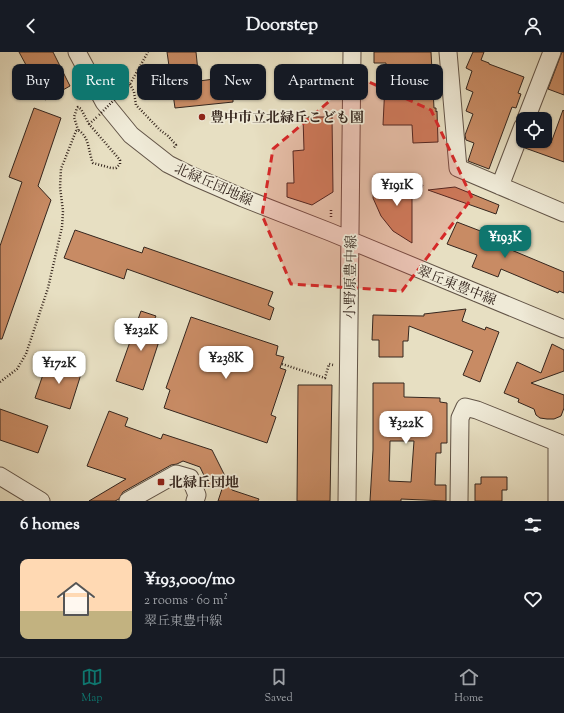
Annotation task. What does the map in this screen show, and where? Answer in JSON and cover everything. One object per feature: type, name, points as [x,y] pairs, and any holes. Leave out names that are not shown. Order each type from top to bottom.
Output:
[{"type":"street","name":"北緑丘団地線","points":[[77,52],[104,102],[131,135],[168,164],[243,198],[351,240]]},
{"type":"street","name":"小野原豊中線","points":[[347,501],[352,52]]},
{"type":"street","points":[[448,52],[458,168],[564,213]]},
{"type":"street","points":[[529,112],[552,52]]},
{"type":"street","points":[[500,186],[516,144]]},
{"type":"street","name":"翠丘東豊中線","points":[[351,240],[564,329]]},
{"type":"street","points":[[459,501],[460,418],[465,407],[477,410],[561,443],[557,501]]},
{"type":"street","points":[[128,501],[176,474],[190,478],[197,495],[195,501]]},
{"type":"street","points":[[0,476],[41,501]]},
{"type":"path","points":[[89,124],[118,98],[130,84],[148,52]]},
{"type":"path","points":[[130,84],[134,92],[136,105],[174,143]]},
{"type":"path","points":[[78,107],[82,108],[89,124],[120,160],[120,164],[116,168],[111,168],[93,163],[89,156],[88,141],[78,130],[74,117],[76,108],[78,107]]},
{"type":"path","points":[[0,382],[17,369],[26,354],[48,288],[62,227],[63,211],[60,187],[61,169],[72,139],[78,130]]},
{"type":"path","points":[[331,209],[331,217]]},
{"type":"path","points":[[282,364],[325,378],[329,364],[336,365]]},
{"type":"highlighted area","points":[[358,77],[431,110],[472,198],[402,291],[291,284],[262,215],[273,149]]},
{"type":"building","points":[[19,52],[53,52],[59,64],[26,64]]},
{"type":"building","points":[[167,52],[196,52],[197,64],[169,64]]},
{"type":"building","points":[[374,52],[431,52],[432,64],[374,63]]},
{"type":"building","points":[[473,52],[484,52],[481,60],[524,77],[518,93],[521,94],[516,108],[512,107],[489,169],[468,161],[474,143],[466,140],[465,135],[473,114],[466,111],[473,92],[466,89],[472,71],[466,68]]},
{"type":"building","points":[[562,52],[564,52],[564,95],[548,89]]},
{"type":"building","points":[[64,74],[70,86],[64,89]]},
{"type":"building","points":[[210,80],[210,100],[233,100],[233,102],[175,108],[174,100],[202,100],[202,81]]},
{"type":"building","points":[[384,100],[434,100],[434,108],[436,108],[436,112],[437,111],[438,142],[413,143],[412,125],[383,125]]},
{"type":"building","points":[[34,108],[61,118],[38,186],[51,200],[2,339],[0,339],[0,246],[22,182],[9,177]]},
{"type":"building","points":[[563,110],[564,162],[525,148],[552,148],[552,140]]},
{"type":"building","points":[[303,117],[332,117],[333,192],[312,205],[287,197],[287,183],[294,183],[293,151],[304,150]]},
{"type":"building","points":[[374,185],[423,185],[418,198],[412,196],[412,243],[393,231],[381,216],[373,198]]},
{"type":"building","points":[[455,187],[499,205],[496,214],[428,190]]},
{"type":"building","points":[[457,222],[510,245],[509,249],[564,272],[564,293],[559,291],[558,293],[501,269],[498,277],[472,267],[477,255],[447,244]]},
{"type":"building","points":[[75,230],[142,253],[144,247],[273,292],[268,305],[274,308],[270,320],[127,269],[124,279],[64,258]]},
{"type":"building","points":[[466,309],[462,321],[485,330],[486,327],[499,332],[480,382],[463,375],[473,351],[409,326],[408,341],[403,341],[403,357],[379,357],[379,340],[372,340],[373,315],[424,316],[424,314]]},
{"type":"building","points":[[141,311],[156,316],[153,322],[164,326],[143,390],[116,381]]},
{"type":"building","points":[[191,317],[278,346],[276,355],[284,357],[280,368],[286,370],[271,415],[276,417],[267,443],[164,408],[170,390],[166,388]]},
{"type":"building","points":[[552,344],[564,350],[564,371],[531,383],[564,395],[564,408],[561,416],[554,419],[547,419],[540,418],[536,415],[534,409],[518,402],[519,399],[504,393],[517,362],[541,373]]},
{"type":"building","points":[[48,360],[82,371],[70,409],[35,398]]},
{"type":"building","points":[[373,383],[404,383],[404,397],[440,398],[440,402],[447,403],[447,443],[441,443],[441,453],[436,453],[435,485],[446,485],[446,501],[401,499],[401,501],[370,501],[373,450]],"holes":[[[390,441],[414,441],[411,482],[389,481]]]},
{"type":"building","points":[[298,385],[332,385],[330,501],[297,501]]},
{"type":"building","points":[[0,409],[48,426],[38,453],[0,440]]},
{"type":"building","points":[[109,411],[128,418],[125,426],[161,439],[163,434],[212,450],[232,490],[259,499],[258,501],[218,501],[225,480],[210,488],[200,467],[183,461],[171,465],[123,492],[119,499],[115,501],[89,501],[126,479],[87,466]]},
{"type":"building","points":[[481,477],[507,477],[507,490],[502,490],[502,501],[475,501],[475,484],[481,484]]},
{"type":"place","name":"豊中市立北緑丘こども園","points":[[202,117]]},
{"type":"place","name":"北緑丘団地","points":[[161,482]]}]
